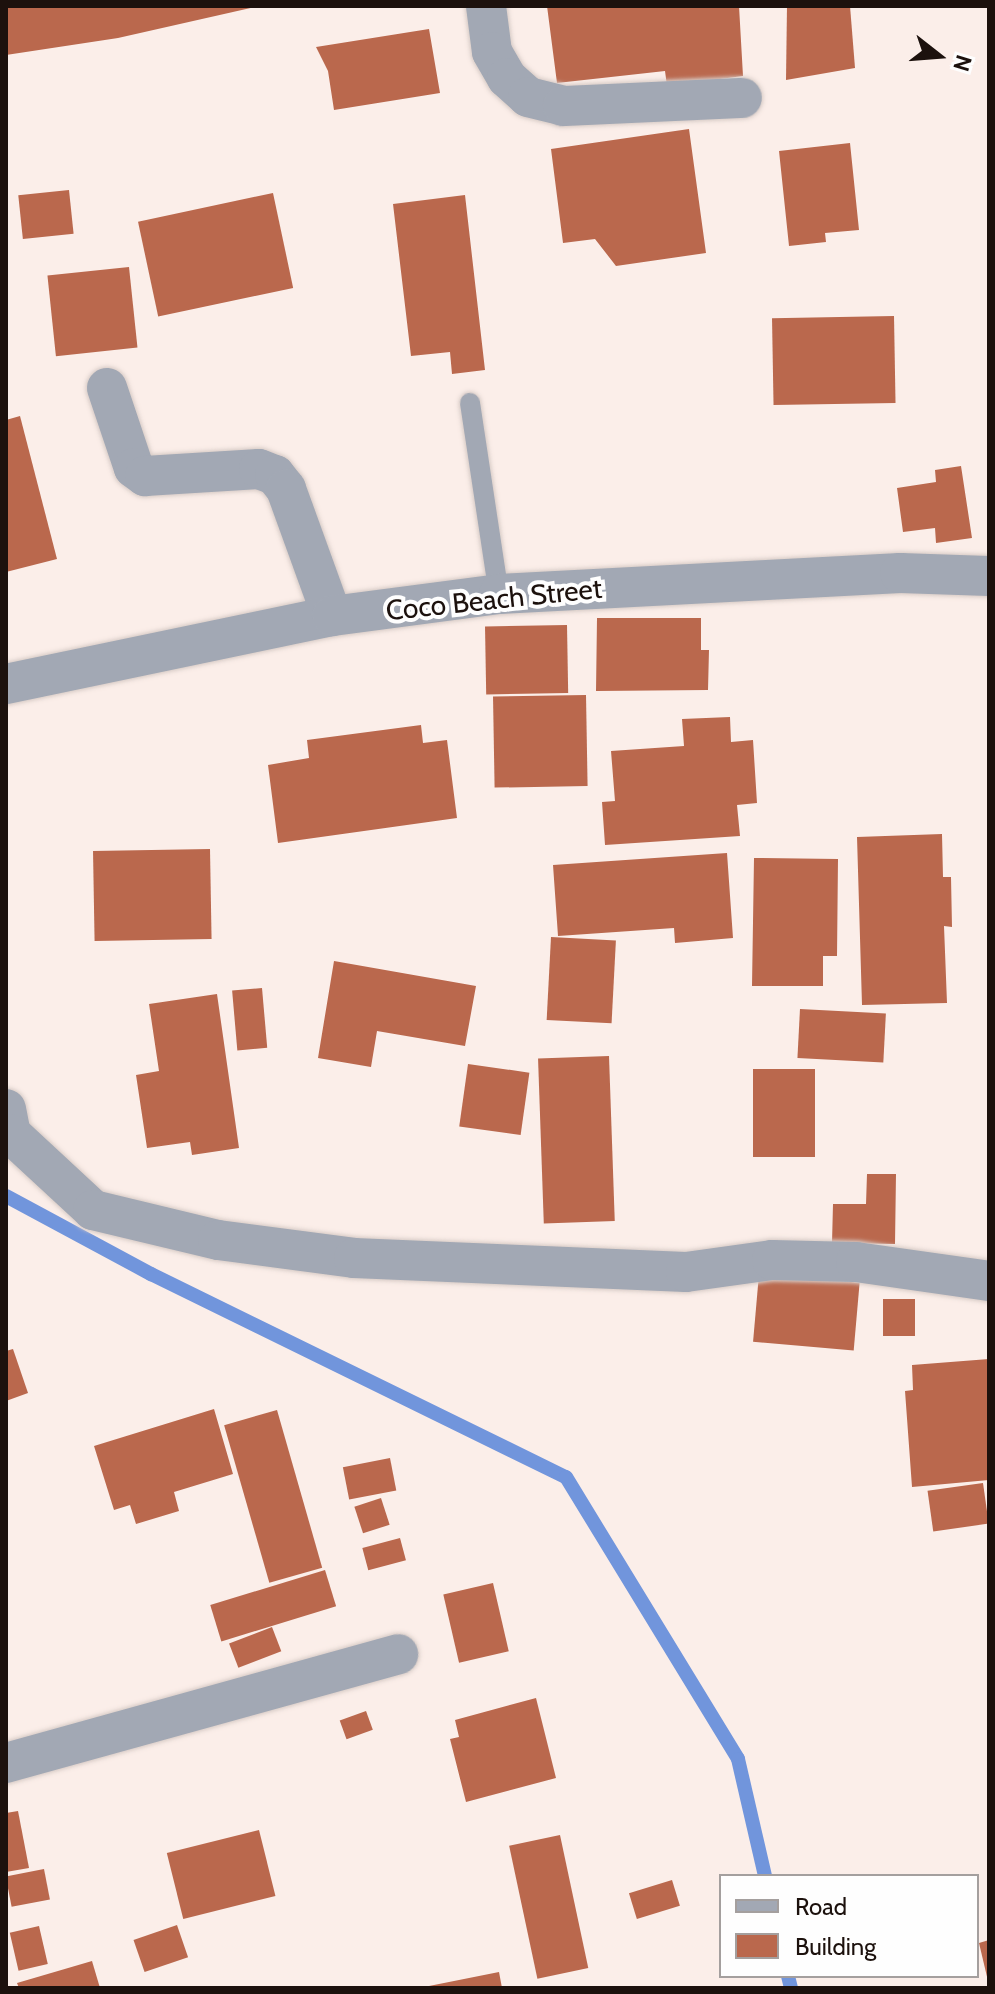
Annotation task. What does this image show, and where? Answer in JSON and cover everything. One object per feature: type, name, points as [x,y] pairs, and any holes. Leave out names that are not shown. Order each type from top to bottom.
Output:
[{"type":"street","points":[[486,6],[492,52],[507,78],[528,97],[563,106],[742,98]]},
{"type":"street","points":[[107,388],[134,468],[145,476],[259,469],[275,475],[286,489],[332,616]]},
{"type":"street","name":"Coco Beach Street","points":[[6,684],[332,616],[499,594],[900,573],[989,576]]},
{"type":"street","points":[[6,1109],[11,1134],[93,1210],[218,1240],[354,1258],[686,1272],[772,1260],[856,1262],[989,1281]]},
{"type":"street","points":[[6,1763],[398,1654]]},
{"type":"lane","points":[[470,403],[499,594]]},
{"type":"building","points":[[6,6],[255,7],[118,38],[6,55]]},
{"type":"building","points":[[547,6],[739,6],[743,76],[667,86],[665,71],[557,83]]},
{"type":"building","points":[[787,6],[850,6],[855,68],[786,80]]},
{"type":"building","points":[[429,29],[440,93],[334,110],[328,71],[316,47]]},
{"type":"building","points":[[689,129],[706,253],[616,266],[595,239],[563,243],[551,149]]},
{"type":"building","points":[[850,143],[859,230],[825,233],[826,242],[789,246],[779,151]]},
{"type":"building","points":[[69,190],[74,234],[23,239],[18,195]]},
{"type":"building","points":[[273,193],[293,288],[158,317],[138,222]]},
{"type":"building","points":[[465,195],[485,370],[452,374],[450,352],[411,356],[393,204]]},
{"type":"building","points":[[129,267],[137,348],[56,356],[47,276]]},
{"type":"building","points":[[894,316],[896,403],[774,405],[772,318]]},
{"type":"building","points":[[20,416],[57,559],[6,572],[6,420]]},
{"type":"building","points":[[961,466],[972,538],[936,543],[935,528],[903,532],[897,488],[936,482],[935,470]]},
{"type":"building","points":[[597,618],[701,618],[701,650],[709,650],[708,690],[596,691]]},
{"type":"building","points":[[567,625],[568,693],[486,694],[485,626]]},
{"type":"building","points":[[586,695],[588,786],[495,788],[493,697]]},
{"type":"building","points":[[730,717],[731,742],[753,740],[757,803],[737,805],[740,836],[605,845],[602,802],[615,801],[611,751],[684,746],[682,719]]},
{"type":"building","points":[[421,725],[423,743],[447,740],[457,818],[278,843],[268,765],[309,758],[307,740]]},
{"type":"building","points":[[942,834],[943,877],[951,877],[952,927],[944,926],[947,1003],[862,1005],[857,837]]},
{"type":"building","points":[[210,849],[212,939],[95,941],[93,851]]},
{"type":"building","points":[[727,853],[733,938],[675,943],[674,928],[558,936],[553,865]]},
{"type":"building","points":[[754,858],[838,859],[837,956],[823,956],[823,986],[752,986]]},
{"type":"building","points":[[551,937],[616,940],[612,1023],[547,1020]]},
{"type":"building","points":[[334,961],[476,986],[465,1046],[377,1031],[371,1067],[318,1058]]},
{"type":"building","points":[[262,988],[267,1048],[237,1050],[232,991]]},
{"type":"building","points":[[217,994],[239,1148],[192,1155],[190,1142],[147,1148],[136,1075],[159,1071],[149,1004]]},
{"type":"building","points":[[800,1009],[886,1014],[883,1062],[797,1058]]},
{"type":"building","points":[[609,1056],[615,1221],[544,1223],[538,1058]]},
{"type":"building","points":[[468,1064],[529,1073],[521,1135],[459,1126]]},
{"type":"building","points":[[753,1069],[815,1069],[815,1157],[753,1157]]},
{"type":"building","points":[[867,1174],[896,1174],[895,1244],[832,1243],[833,1204],[866,1204]]},
{"type":"building","points":[[759,1274],[860,1283],[854,1351],[753,1342]]},
{"type":"building","points":[[883,1299],[915,1299],[915,1336],[883,1336]]},
{"type":"building","points":[[13,1349],[28,1393],[6,1401],[6,1351]]},
{"type":"building","points":[[989,1359],[989,1480],[912,1487],[905,1391],[913,1390],[912,1365]]},
{"type":"building","points":[[214,1409],[233,1474],[174,1492],[179,1511],[136,1524],[130,1505],[114,1510],[94,1446]]},
{"type":"building","points":[[277,1410],[322,1568],[269,1583],[224,1425]]},
{"type":"building","points":[[390,1458],[396,1490],[349,1500],[343,1467]]},
{"type":"building","points":[[983,1483],[989,1524],[933,1531],[928,1491]]},
{"type":"building","points":[[381,1498],[390,1525],[363,1533],[354,1507]]},
{"type":"building","points":[[400,1538],[406,1560],[368,1570],[362,1548]]},
{"type":"building","points":[[325,1570],[336,1606],[221,1641],[210,1605]]},
{"type":"building","points":[[493,1583],[509,1651],[459,1663],[443,1594]]},
{"type":"building","points":[[272,1627],[281,1651],[238,1668],[229,1643]]},
{"type":"building","points":[[536,1698],[556,1778],[466,1802],[450,1739],[459,1737],[455,1720]]},
{"type":"building","points":[[366,1711],[373,1730],[347,1739],[340,1721]]},
{"type":"building","points":[[18,1811],[29,1868],[6,1872],[6,1813]]},
{"type":"building","points":[[259,1830],[275,1896],[183,1919],[167,1853]]},
{"type":"building","points":[[560,1835],[588,1968],[537,1979],[509,1846]]},
{"type":"building","points":[[44,1869],[50,1899],[12,1907],[6,1876]]},
{"type":"building","points":[[672,1880],[680,1906],[637,1919],[629,1893]]},
{"type":"building","points":[[177,1925],[188,1957],[145,1972],[134,1940]]},
{"type":"building","points":[[39,1926],[48,1964],[19,1971],[10,1933]]},
{"type":"building","points":[[989,1940],[989,1981],[988,1981],[979,1943]]},
{"type":"building","points":[[92,1961],[100,1988],[19,1988],[17,1983]]},
{"type":"building","points":[[499,1972],[502,1988],[424,1988],[424,1987]]},
{"type":"waterway","points":[[6,1196],[151,1274],[566,1477],[738,1759],[765,1874]]},
{"type":"waterway","points":[[788,1978],[791,1988]]}]
